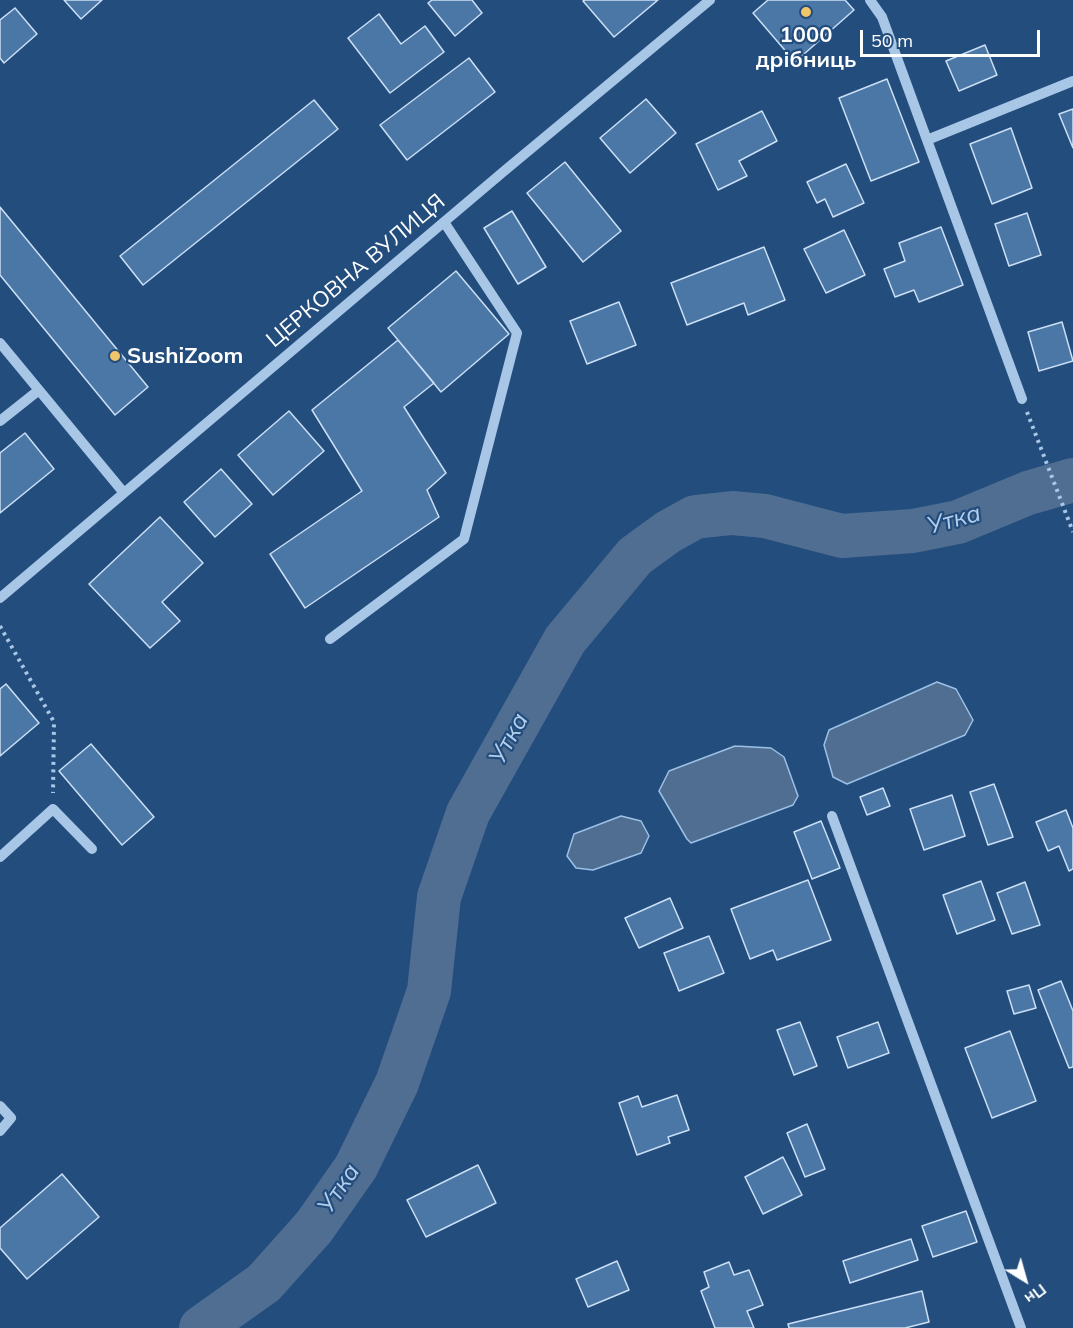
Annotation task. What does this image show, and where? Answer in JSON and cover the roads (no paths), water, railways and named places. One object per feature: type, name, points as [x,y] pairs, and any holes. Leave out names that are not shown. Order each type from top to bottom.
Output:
[{"type":"street","name":"ЦЕРКОВНА ВУЛИЦЯ","points":[[0,598],[710,0]]},
{"type":"street","points":[[870,0],[882,17],[1022,399]]},
{"type":"street","points":[[927,140],[1073,81]]},
{"type":"street","points":[[330,639],[464,539],[517,333],[444,222]]},
{"type":"street","points":[[0,343],[124,493]]},
{"type":"street","points":[[0,421],[39,390]]},
{"type":"street","points":[[0,857],[53,809],[92,849]]},
{"type":"street","points":[[832,816],[1021,1328]]},
{"type":"street","points":[[0,1106],[10,1118],[0,1131]]},
{"type":"water","points":[[937,682],[956,689],[973,720],[965,735],[847,784],[833,777],[824,745],[829,730]]},
{"type":"water","points":[[735,746],[771,748],[784,757],[798,796],[793,805],[691,843],[659,791],[669,771]]},
{"type":"water","points":[[621,816],[641,821],[649,836],[641,853],[593,870],[576,868],[567,856],[574,834]]},
{"type":"waterway","name":"Утка","points":[[201,1328],[264,1283],[314,1227],[356,1167],[397,1083],[429,991],[439,897],[468,813],[565,640],[635,556],[668,532],[695,517],[732,513],[765,516],[842,536],[913,531],[958,522],[1028,493],[1073,480]]},
{"type":"place","name":"1000 дрібниць","points":[[806,12]]},
{"type":"place","name":"SushiZoom","points":[[115,356]]}]
